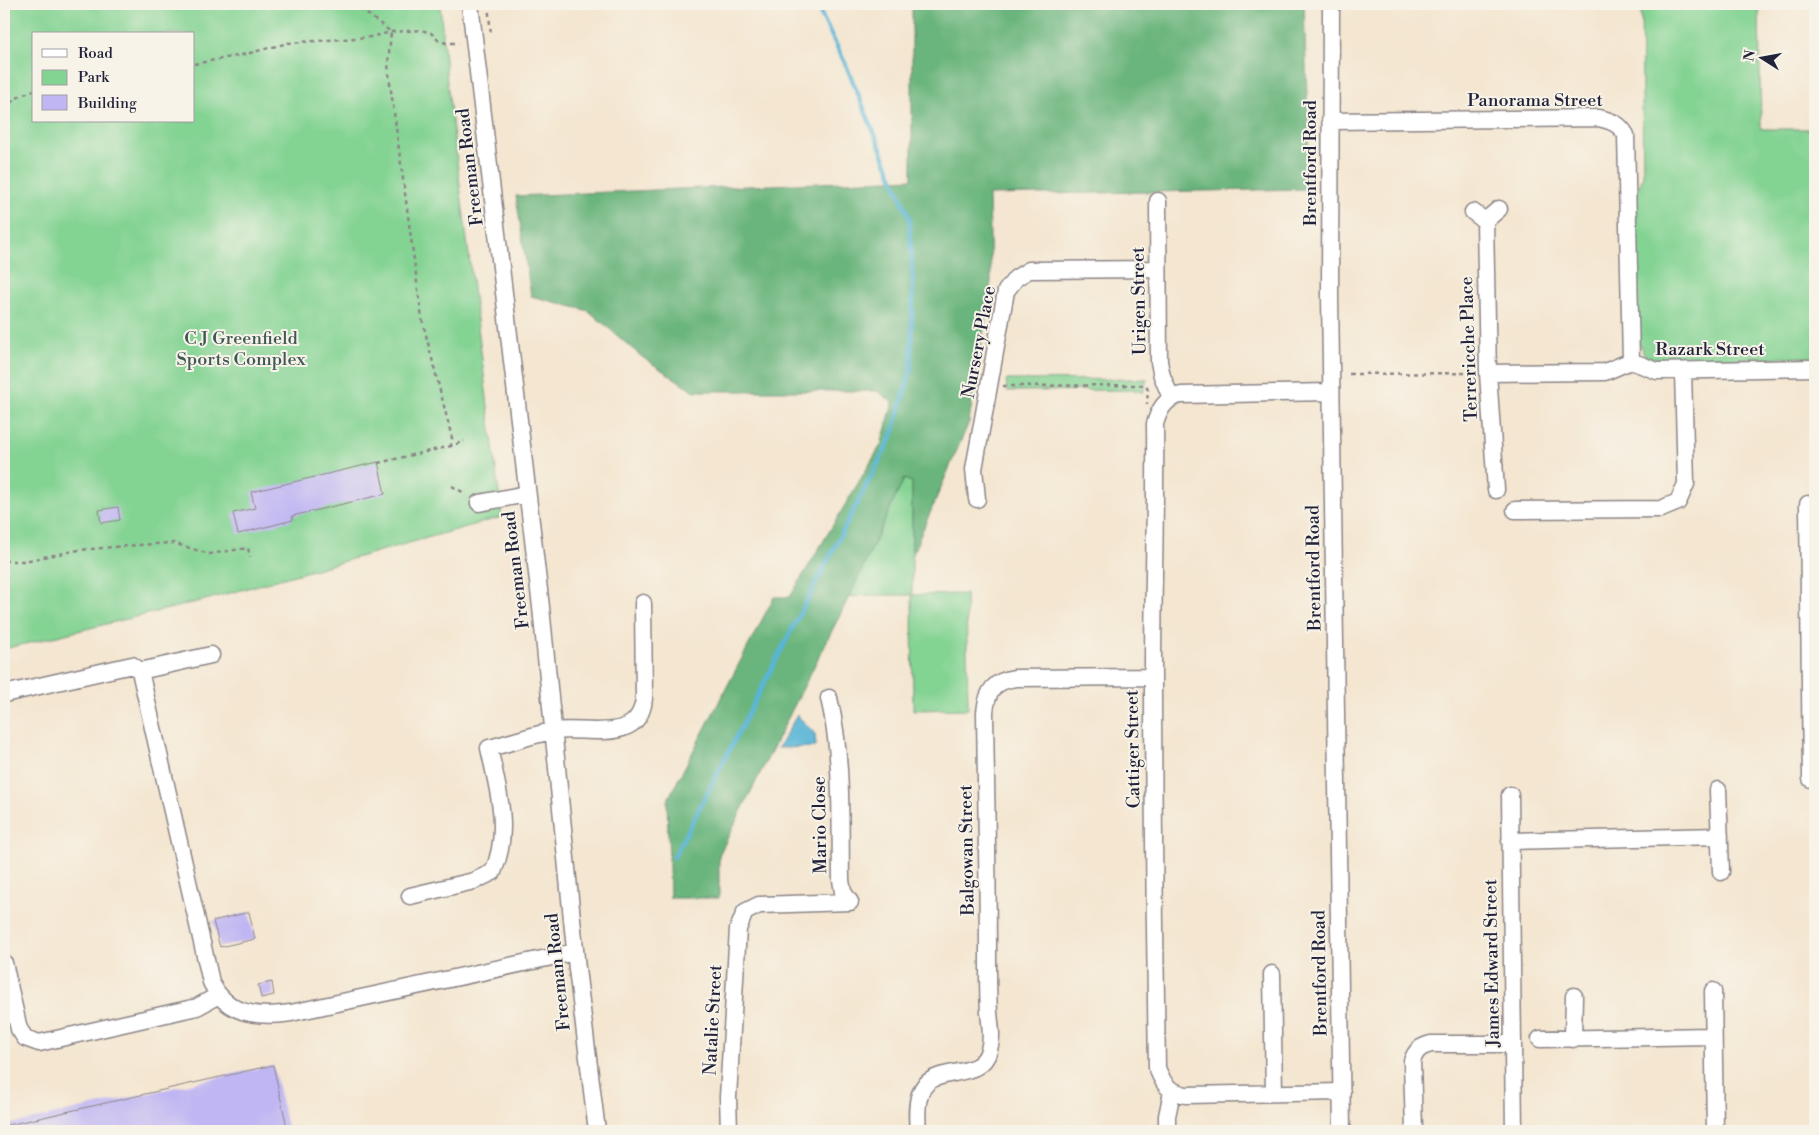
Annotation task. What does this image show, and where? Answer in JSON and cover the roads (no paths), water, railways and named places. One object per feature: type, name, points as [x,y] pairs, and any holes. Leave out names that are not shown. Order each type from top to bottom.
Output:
[{"type":"street","name":"Freeman Road","points":[[470,4],[527,494],[597,1131]]},
{"type":"street","name":"Brentford Road","points":[[1331,4],[1332,392],[1342,1131]]},
{"type":"street","name":"Panorama Street","points":[[1330,121],[1599,118],[1613,121],[1622,128],[1626,135],[1631,361]]},
{"type":"street","name":"Urigen Street","points":[[1158,200],[1159,362],[1162,376],[1171,398]]},
{"type":"street","name":"Terrericche Place","points":[[1496,490],[1479,217],[1499,209]]},
{"type":"street","name":"Nursery Place","points":[[977,499],[974,469],[1006,291],[1016,278],[1029,270],[1158,269]]},
{"type":"street","name":"Razark Street","points":[[1488,373],[1605,372],[1631,361],[1657,371],[1815,368]]},
{"type":"street","points":[[1515,510],[1661,509],[1678,502],[1686,484],[1683,371]]},
{"type":"street","points":[[1171,398],[1197,394],[1332,392]]},
{"type":"street","name":"Cattiger Street","points":[[1171,398],[1158,411],[1155,424],[1156,510],[1153,550],[1153,677],[1157,1068],[1163,1083],[1172,1092]]},
{"type":"street","points":[[479,503],[527,494]]},
{"type":"street","points":[[1808,504],[1812,553],[1813,731],[1811,780]]},
{"type":"street","points":[[410,896],[474,881],[493,872],[500,857],[503,816],[489,748],[553,731],[624,728],[637,722],[643,710],[644,698],[644,602]]},
{"type":"street","points":[[140,671],[211,655]]},
{"type":"street","points":[[4,694],[132,665],[140,671],[210,982],[217,996],[238,1010],[259,1016],[274,1016],[576,952]]},
{"type":"street","name":"Balgowan Street","points":[[918,1131],[918,1102],[921,1091],[927,1084],[938,1077],[974,1069],[983,1062],[989,1052],[992,1040],[989,1012],[990,894],[985,712],[989,691],[996,683],[1015,678],[1153,677]]},
{"type":"street","name":"Mario Close","points":[[745,912],[759,905],[850,902],[843,892],[841,880],[838,753],[836,728],[829,698]]},
{"type":"street","points":[[1718,790],[1721,872]]},
{"type":"street","name":"James Edward Street","points":[[1510,795],[1514,1131]]},
{"type":"street","points":[[1510,841],[1720,836]]},
{"type":"street","name":"Natalie Street","points":[[729,1131],[728,1097],[738,929],[745,912]]},
{"type":"street","points":[[4,963],[19,1030],[25,1038],[39,1043],[197,1007],[217,996]]},
{"type":"street","points":[[1272,974],[1274,1093]]},
{"type":"street","points":[[1713,991],[1715,1131]]},
{"type":"street","points":[[1574,996],[1574,1039]]},
{"type":"street","points":[[1540,1039],[1714,1036]]},
{"type":"street","points":[[1414,1131],[1412,1061],[1415,1053],[1422,1046],[1513,1044]]},
{"type":"street","points":[[1167,1131],[1167,1116],[1172,1092],[1186,1095],[1342,1092]]},
{"type":"water","points":[[797,715],[815,734],[816,747],[778,748]]},
{"type":"waterway","points":[[674,857],[892,436],[911,369],[913,283],[909,217],[846,65],[816,4]]},
{"type":"park label","name":"C J Greenfield Sports Complex","points":[[241,348]]}]
